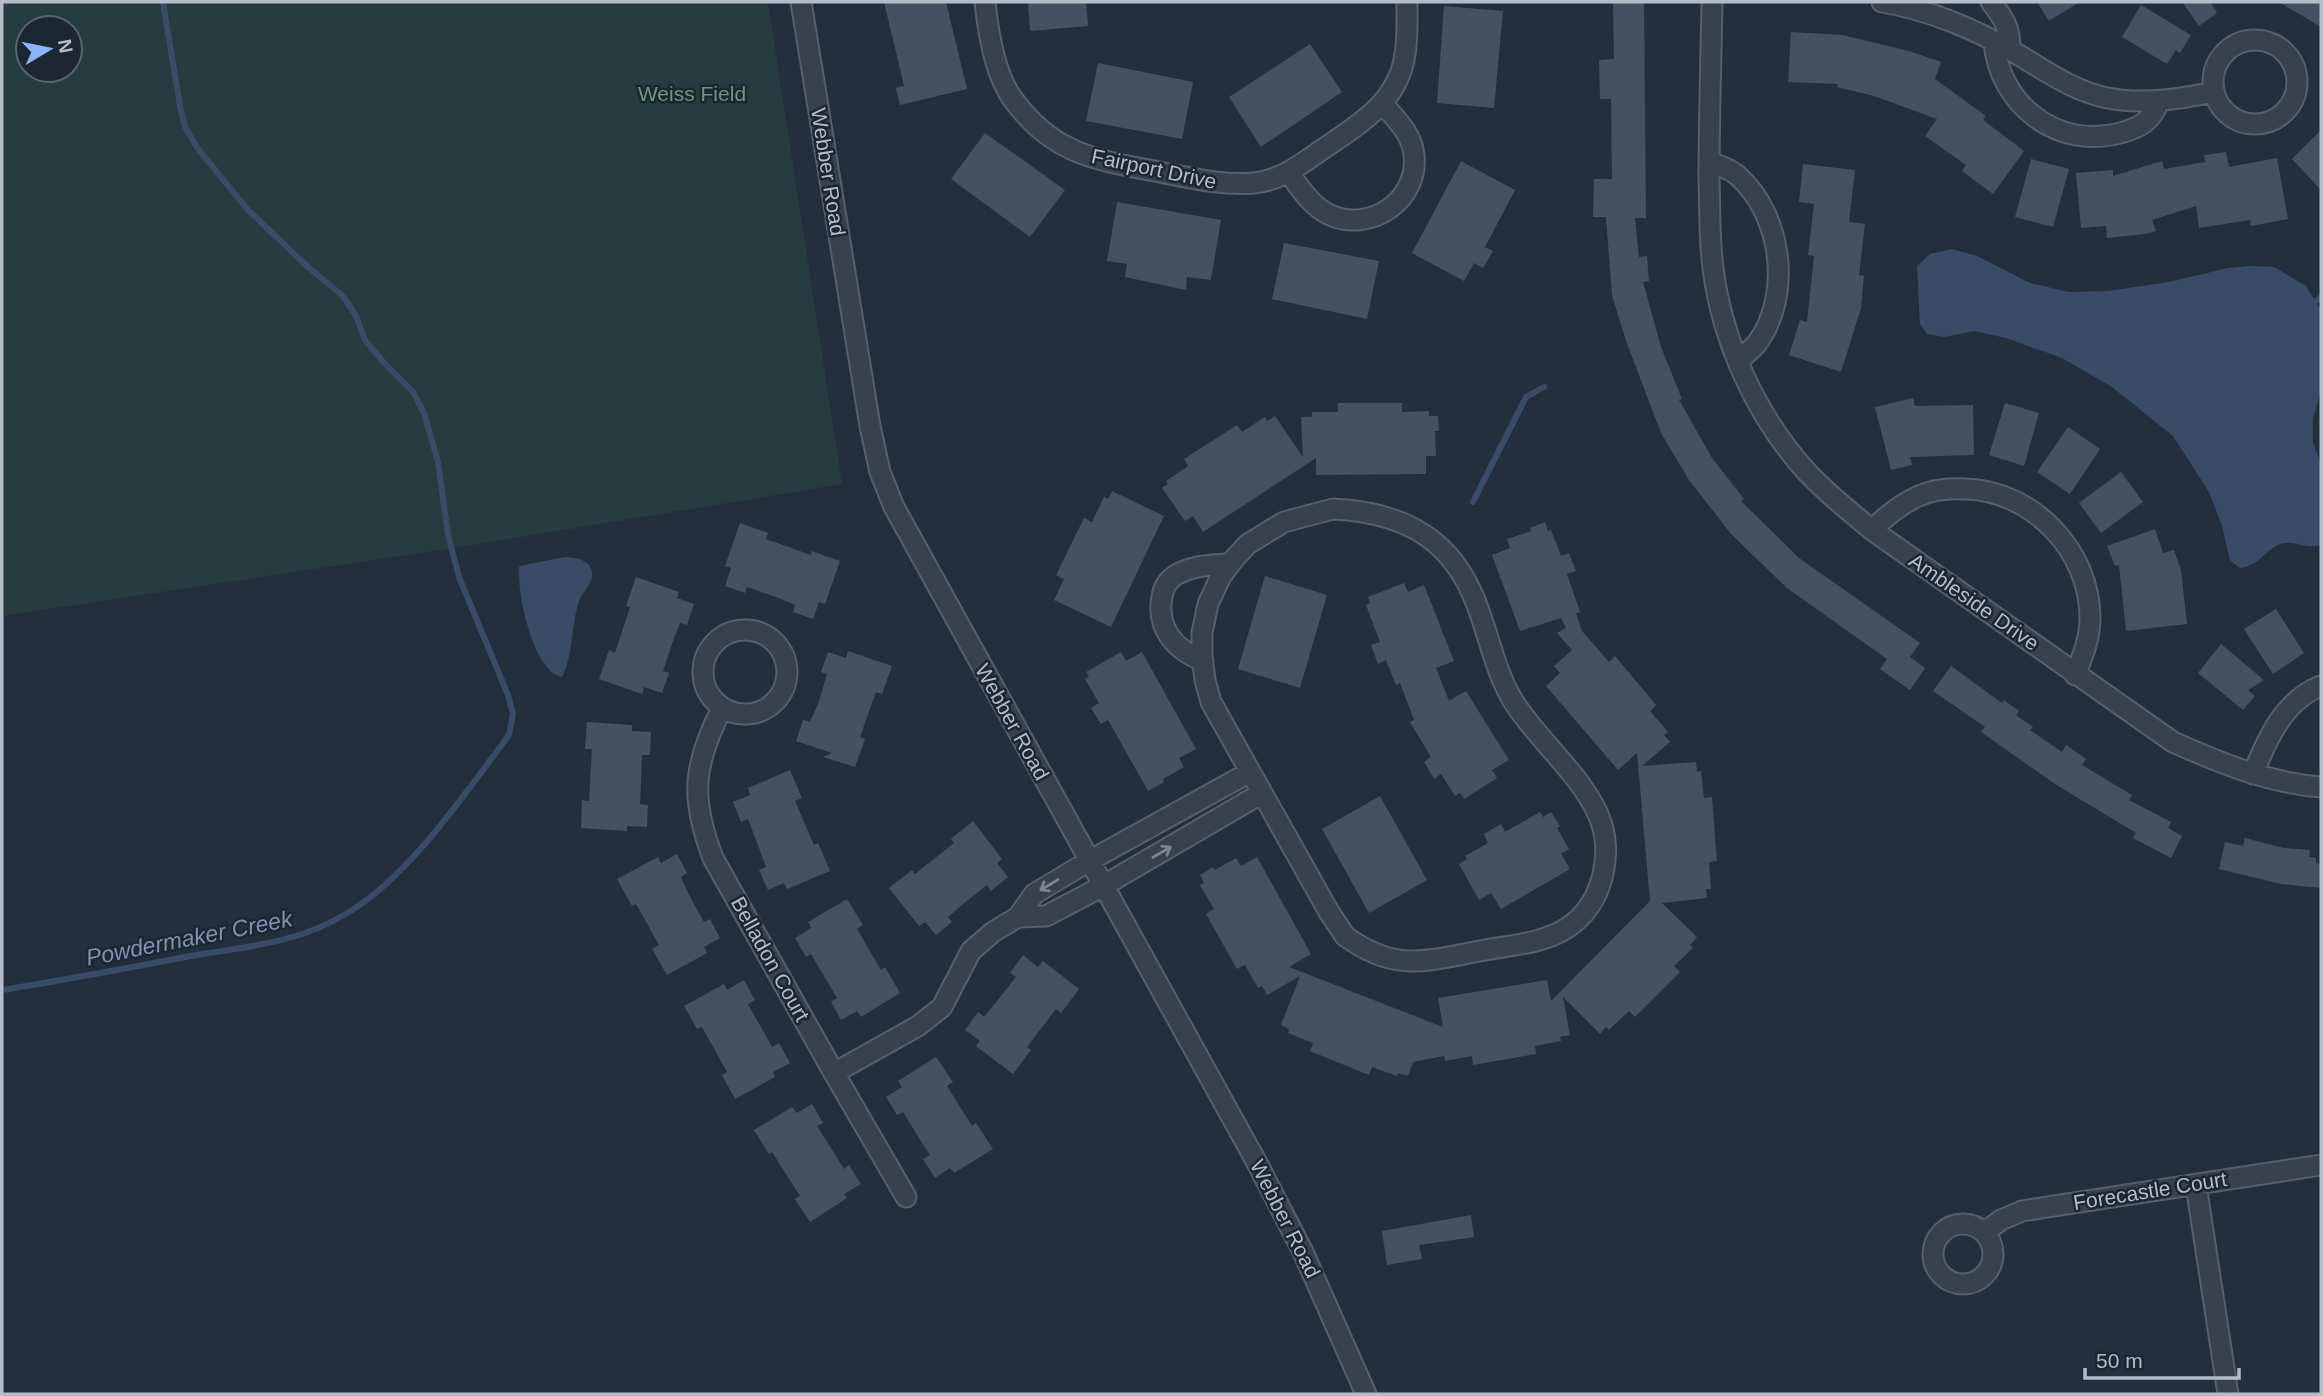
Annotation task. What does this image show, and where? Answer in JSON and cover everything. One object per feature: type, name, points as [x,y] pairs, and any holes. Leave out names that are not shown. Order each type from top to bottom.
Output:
[{"type":"street","name":"Webber Road","points":[[801,2],[870,426],[880,472],[894,508],[1286,1218],[1366,1394]]},
{"type":"street","name":"Fairport Drive","points":[[985,2],[996,58],[1011,96],[1034,124],[1059,143],[1092,159],[1226,184],[1257,183],[1289,173],[1368,118],[1383,104],[1396,84],[1404,62],[1407,2]]},
{"type":"street","name":"Ambleside Drive","points":[[1712,2],[1709,162],[1713,270],[1723,317],[1738,361],[1756,400],[1804,469],[1832,497],[1872,530],[2173,741],[2213,760],[2253,774],[2321,787]]},
{"type":"street","points":[[1882,2],[1920,11],[2002,45],[2073,88],[2107,98],[2142,102],[2214,92]]},
{"type":"street","points":[[1991,2],[2010,32],[1995,60],[2012,96],[2038,120],[2072,136],[2090,138],[2126,132],[2141,125],[2154,115],[2159,101]]},
{"type":"street","points":[[2247,41],[2269,42],[2279,47],[2293,64],[2297,75],[2295,97],[2290,107],[2272,121],[2262,124],[2241,122],[2232,117],[2214,92],[2213,80],[2220,59],[2227,51],[2247,41]]},
{"type":"street","points":[[1289,173],[1306,197],[1328,215],[1362,220],[1380,215],[1394,206],[1405,194],[1412,175],[1414,155],[1402,125],[1383,104]]},
{"type":"street","points":[[1709,162],[1736,174],[1750,188],[1765,211],[1774,236],[1777,292],[1758,342],[1738,361]]},
{"type":"street","points":[[1872,530],[1891,511],[1920,495],[1947,488],[1977,489],[2024,505],[2047,522],[2065,542],[2077,562],[2087,589],[2090,620],[2086,649],[2075,674]]},
{"type":"street","points":[[1333,509],[1378,513],[1400,520],[1435,544],[1457,568],[1471,591],[1514,703],[1598,813],[1607,848],[1601,884],[1588,906],[1568,928],[1549,937],[1426,960],[1404,961],[1384,958],[1363,949],[1345,936],[1211,702],[1203,661],[1202,633],[1208,604],[1221,576],[1230,564],[1248,544],[1284,522],[1333,509]]},
{"type":"street","points":[[1203,661],[1182,650],[1165,631],[1160,617],[1163,588],[1174,575],[1190,569],[1230,564]]},
{"type":"street","points":[[736,630],[753,630],[768,636],[780,648],[786,663],[787,680],[781,695],[769,707],[754,713],[738,714],[722,708],[710,696],[704,681],[704,664],[710,649],[721,637],[736,630]]},
{"type":"street","points":[[2253,774],[2268,738],[2291,705],[2308,691],[2321,686]]},
{"type":"street","name":"Belladon Court","points":[[722,708],[706,740],[699,769],[697,799],[702,830],[713,858],[906,1197]]},
{"type":"street","points":[[834,1073],[918,1026],[942,1007],[971,951],[993,932],[1018,917],[1034,894],[1250,772]]},
{"type":"street","points":[[1018,917],[1046,916],[1103,886],[1262,793]]},
{"type":"street","name":"Forecastle Court","points":[[1985,1232],[2001,1220],[2022,1211],[2321,1165]]},
{"type":"street","points":[[2196,1185],[2228,1394]]},
{"type":"green space","name":"Weiss Field","points":[[2,2],[768,2],[842,484],[467,546],[2,616]]},
{"type":"water","points":[[1952,249],[1977,256],[2030,283],[2069,292],[2108,291],[2251,266],[2274,267],[2306,286],[2321,310],[2321,389],[2313,419],[2313,443],[2321,464],[2321,545],[2283,543],[2257,562],[2240,568],[2230,560],[2222,526],[2209,492],[2173,436],[2112,387],[2062,358],[2006,338],[1974,331],[1944,337],[1927,334],[1920,324],[1917,266],[1930,254]]},
{"type":"water","points":[[565,557],[585,562],[592,575],[579,601],[566,669],[562,677],[552,672],[535,647],[524,612],[519,567]]},
{"type":"building","points":[[884,2],[946,2],[967,89],[900,105],[896,88],[904,86]]},
{"type":"building","points":[[1028,2],[1086,2],[1088,26],[1030,31]]},
{"type":"building","points":[[1613,2],[1644,2],[1646,218],[1635,218],[1639,257],[1647,256],[1649,281],[1643,282],[1661,347],[1682,399],[1679,400],[1712,458],[1744,499],[1741,501],[1799,558],[1920,643],[1910,657],[1925,668],[1910,690],[1880,669],[1887,659],[1787,588],[1731,534],[1689,480],[1661,433],[1626,341],[1612,295],[1606,217],[1593,217],[1594,179],[1612,179],[1611,99],[1600,99],[1599,60],[1614,59]]},
{"type":"building","points":[[2037,2],[2080,2],[2049,21]]},
{"type":"building","points":[[2182,2],[2210,2],[2217,13],[2199,26]]},
{"type":"building","points":[[2279,2],[2321,2],[2321,27]]},
{"type":"building","points":[[2141,5],[2191,35],[2180,53],[2176,50],[2167,64],[2122,37]]},
{"type":"building","points":[[1444,6],[1503,11],[1494,108],[1437,103]]},
{"type":"building","points":[[1791,32],[1842,35],[1909,51],[1941,62],[1935,79],[1986,116],[1983,120],[2024,151],[1993,194],[1962,171],[1966,165],[1925,136],[1937,119],[1874,96],[1837,87],[1838,84],[1788,82]]},
{"type":"building","points":[[1310,44],[1342,92],[1261,147],[1229,97]]},
{"type":"building","points":[[1098,63],[1193,82],[1182,139],[1086,121]]},
{"type":"building","points":[[2321,130],[2321,190],[2292,159]]},
{"type":"building","points":[[985,133],[1065,190],[1030,237],[951,179]]},
{"type":"building","points":[[2226,152],[2229,167],[2277,158],[2288,219],[2251,226],[2250,220],[2199,228],[2196,206],[2152,220],[2156,231],[2145,234],[2107,238],[2106,226],[2081,228],[2076,173],[2113,170],[2113,176],[2162,161],[2164,169],[2205,162],[2204,155]]},
{"type":"building","points":[[2031,159],[2069,169],[2053,227],[2015,217]]},
{"type":"building","points":[[1461,161],[1515,190],[1485,247],[1493,251],[1483,268],[1474,263],[1464,281],[1412,253]]},
{"type":"building","points":[[1803,164],[1855,170],[1849,222],[1865,224],[1859,275],[1864,276],[1861,308],[1841,372],[1789,355],[1800,320],[1807,322],[1814,256],[1808,255],[1814,204],[1799,202]]},
{"type":"building","points":[[1117,202],[1221,220],[1211,280],[1187,277],[1186,290],[1125,277],[1127,264],[1107,261]]},
{"type":"building","points":[[1284,243],[1379,261],[1367,319],[1272,299]]},
{"type":"building","points":[[1913,398],[1915,406],[1973,405],[1974,455],[1910,457],[1912,465],[1891,470],[1875,407]]},
{"type":"building","points":[[1338,403],[1402,403],[1402,412],[1429,411],[1429,416],[1438,416],[1439,431],[1435,431],[1436,456],[1426,456],[1426,474],[1316,475],[1316,458],[1203,532],[1193,516],[1185,521],[1162,488],[1168,484],[1166,481],[1188,466],[1184,459],[1237,425],[1242,432],[1265,417],[1267,421],[1275,416],[1303,457],[1301,417],[1312,417],[1312,412],[1338,412]]},
{"type":"building","points":[[2005,403],[2039,413],[2024,466],[1989,455]]},
{"type":"building","points":[[2068,427],[2100,449],[2070,494],[2037,472]]},
{"type":"building","points":[[2121,472],[2143,502],[2101,533],[2079,503]]},
{"type":"building","points":[[1112,491],[1164,516],[1111,627],[1054,600],[1064,579],[1056,575],[1084,518],[1092,522],[1104,497],[1108,499]]},
{"type":"building","points":[[1545,522],[1561,556],[1569,553],[1576,571],[1567,574],[1580,612],[1576,613],[1582,631],[1609,662],[1615,656],[1656,705],[1650,711],[1668,732],[1664,735],[1670,742],[1642,766],[1696,762],[1697,772],[1701,771],[1704,798],[1712,797],[1717,861],[1709,862],[1711,889],[1706,889],[1707,898],[1662,903],[1697,937],[1690,945],[1693,948],[1674,966],[1680,972],[1635,1017],[1629,1011],[1609,1030],[1606,1027],[1600,1034],[1563,997],[1570,1035],[1560,1037],[1561,1041],[1535,1046],[1536,1054],[1473,1065],[1472,1056],[1445,1061],[1444,1056],[1413,1062],[1408,1076],[1398,1073],[1397,1076],[1372,1067],[1369,1075],[1310,1051],[1313,1043],[1288,1033],[1289,1029],[1281,1025],[1300,976],[1267,995],[1262,986],[1258,988],[1245,965],[1237,969],[1206,914],[1214,909],[1200,885],[1204,883],[1200,875],[1236,858],[1241,866],[1257,857],[1311,954],[1289,967],[1443,1027],[1438,998],[1547,980],[1551,1001],[1650,901],[1637,753],[1618,770],[1546,686],[1560,673],[1554,666],[1572,650],[1557,633],[1566,628],[1561,618],[1520,631],[1492,555],[1510,548],[1507,539],[1531,531],[1530,528]]},
{"type":"building","points":[[740,523],[768,533],[766,539],[811,555],[812,551],[840,561],[825,604],[819,602],[813,619],[793,612],[795,605],[776,597],[747,587],[745,593],[725,586],[731,568],[725,566]]},
{"type":"building","points":[[2155,529],[2163,553],[2174,550],[2181,570],[2187,624],[2126,631],[2119,565],[2115,566],[2107,546]]},
{"type":"building","points":[[1265,576],[1327,595],[1300,688],[1238,669]]},
{"type":"building","points":[[636,577],[679,592],[677,598],[694,604],[687,625],[680,623],[673,641],[663,671],[669,673],[662,693],[644,687],[642,694],[599,679],[609,650],[615,653],[630,607],[626,606]]},
{"type":"building","points":[[1404,583],[1408,592],[1424,585],[1454,661],[1436,668],[1449,701],[1466,691],[1509,760],[1492,770],[1497,778],[1464,799],[1460,793],[1455,796],[1441,774],[1434,779],[1424,762],[1431,757],[1410,722],[1414,720],[1400,683],[1396,685],[1386,660],[1378,664],[1371,645],[1380,642],[1366,605],[1370,603],[1368,597]]},
{"type":"building","points":[[2276,609],[2304,653],[2273,674],[2244,629]]},
{"type":"building","points":[[2221,644],[2264,680],[2248,690],[2255,696],[2243,710],[2198,673]]},
{"type":"building","points":[[848,651],[892,666],[882,694],[876,692],[860,737],[865,739],[855,767],[823,757],[832,753],[796,741],[803,720],[810,722],[818,704],[827,674],[821,672],[828,652],[846,658]]},
{"type":"building","points":[[1121,652],[1126,661],[1142,652],[1196,749],[1179,758],[1184,767],[1148,791],[1108,720],[1101,724],[1091,708],[1099,703],[1085,679],[1089,677],[1086,672]]},
{"type":"building","points":[[1951,666],[2002,703],[2004,700],[2019,711],[2016,715],[2033,727],[2030,730],[2062,752],[2066,745],[2086,759],[2082,765],[2132,795],[2129,800],[2171,822],[2168,828],[2182,836],[2171,858],[2133,838],[2136,833],[2055,784],[1981,732],[1985,727],[1933,691]]},
{"type":"building","points":[[587,722],[632,725],[632,731],[651,732],[650,755],[642,755],[640,804],[648,805],[647,827],[627,826],[627,831],[581,828],[582,800],[589,801],[592,749],[585,749]]},
{"type":"building","points":[[790,770],[802,798],[795,801],[814,845],[818,843],[830,871],[787,889],[784,883],[768,890],[759,870],[766,867],[748,819],[741,822],[733,802],[750,795],[748,788]]},
{"type":"building","points":[[1380,796],[1427,880],[1369,913],[1322,829]]},
{"type":"building","points":[[1540,812],[1543,817],[1551,812],[1560,826],[1557,828],[1569,849],[1561,854],[1570,869],[1501,909],[1491,893],[1479,900],[1459,864],[1467,859],[1465,856],[1488,843],[1484,834],[1501,824],[1505,832]]},
{"type":"building","points":[[973,821],[1002,859],[997,863],[1008,877],[991,891],[987,885],[963,904],[948,917],[952,922],[936,935],[925,922],[919,926],[889,888],[912,870],[915,874],[954,843],[951,839]]},
{"type":"building","points":[[2245,838],[2284,848],[2310,850],[2309,857],[2316,858],[2316,863],[2321,864],[2321,888],[2281,884],[2219,869],[2225,842],[2243,846]]},
{"type":"building","points":[[677,854],[687,873],[681,877],[689,895],[704,922],[710,919],[720,938],[704,947],[707,953],[667,975],[652,949],[659,945],[636,904],[632,906],[617,879],[658,857],[661,863]]},
{"type":"building","points":[[847,899],[863,925],[857,929],[881,970],[885,967],[900,993],[861,1017],[857,1011],[841,1020],[831,1002],[837,998],[811,954],[806,957],[795,938],[811,928],[808,922]]},
{"type":"building","points":[[1023,955],[1038,967],[1043,961],[1079,989],[1061,1013],[1056,1009],[1027,1047],[1031,1050],[1013,1074],[976,1046],[980,1041],[965,1030],[978,1012],[984,1017],[1016,977],[1010,973]]},
{"type":"building","points":[[744,980],[755,1000],[748,1004],[772,1047],[779,1043],[790,1063],[773,1072],[775,1077],[735,1099],[722,1075],[727,1072],[702,1027],[697,1029],[684,1006],[724,984],[727,990]]},
{"type":"building","points":[[936,1057],[953,1082],[947,1086],[972,1126],[976,1123],[993,1149],[954,1173],[950,1168],[935,1178],[923,1159],[930,1155],[903,1112],[897,1115],[886,1097],[902,1087],[898,1081]]},
{"type":"building","points":[[812,1104],[823,1123],[817,1126],[844,1169],[849,1165],[861,1184],[844,1194],[847,1198],[810,1222],[795,1199],[800,1196],[772,1152],[769,1154],[754,1130],[792,1107],[797,1113]]},
{"type":"building","points":[[1471,1215],[1474,1237],[1419,1245],[1422,1259],[1387,1265],[1382,1231]]},
{"type":"waterway","name":"Powdermaker Creek","points":[[2,990],[253,946],[292,937],[330,923],[372,896],[416,854],[509,735],[513,714],[508,695],[459,577],[448,535],[438,462],[424,413],[413,392],[365,340],[356,316],[343,296],[248,210],[198,149],[185,127],[163,2]]},
{"type":"waterway","points":[[2316,301],[2321,297]]},
{"type":"waterway","points":[[1473,502],[1526,397],[1544,387]]}]
